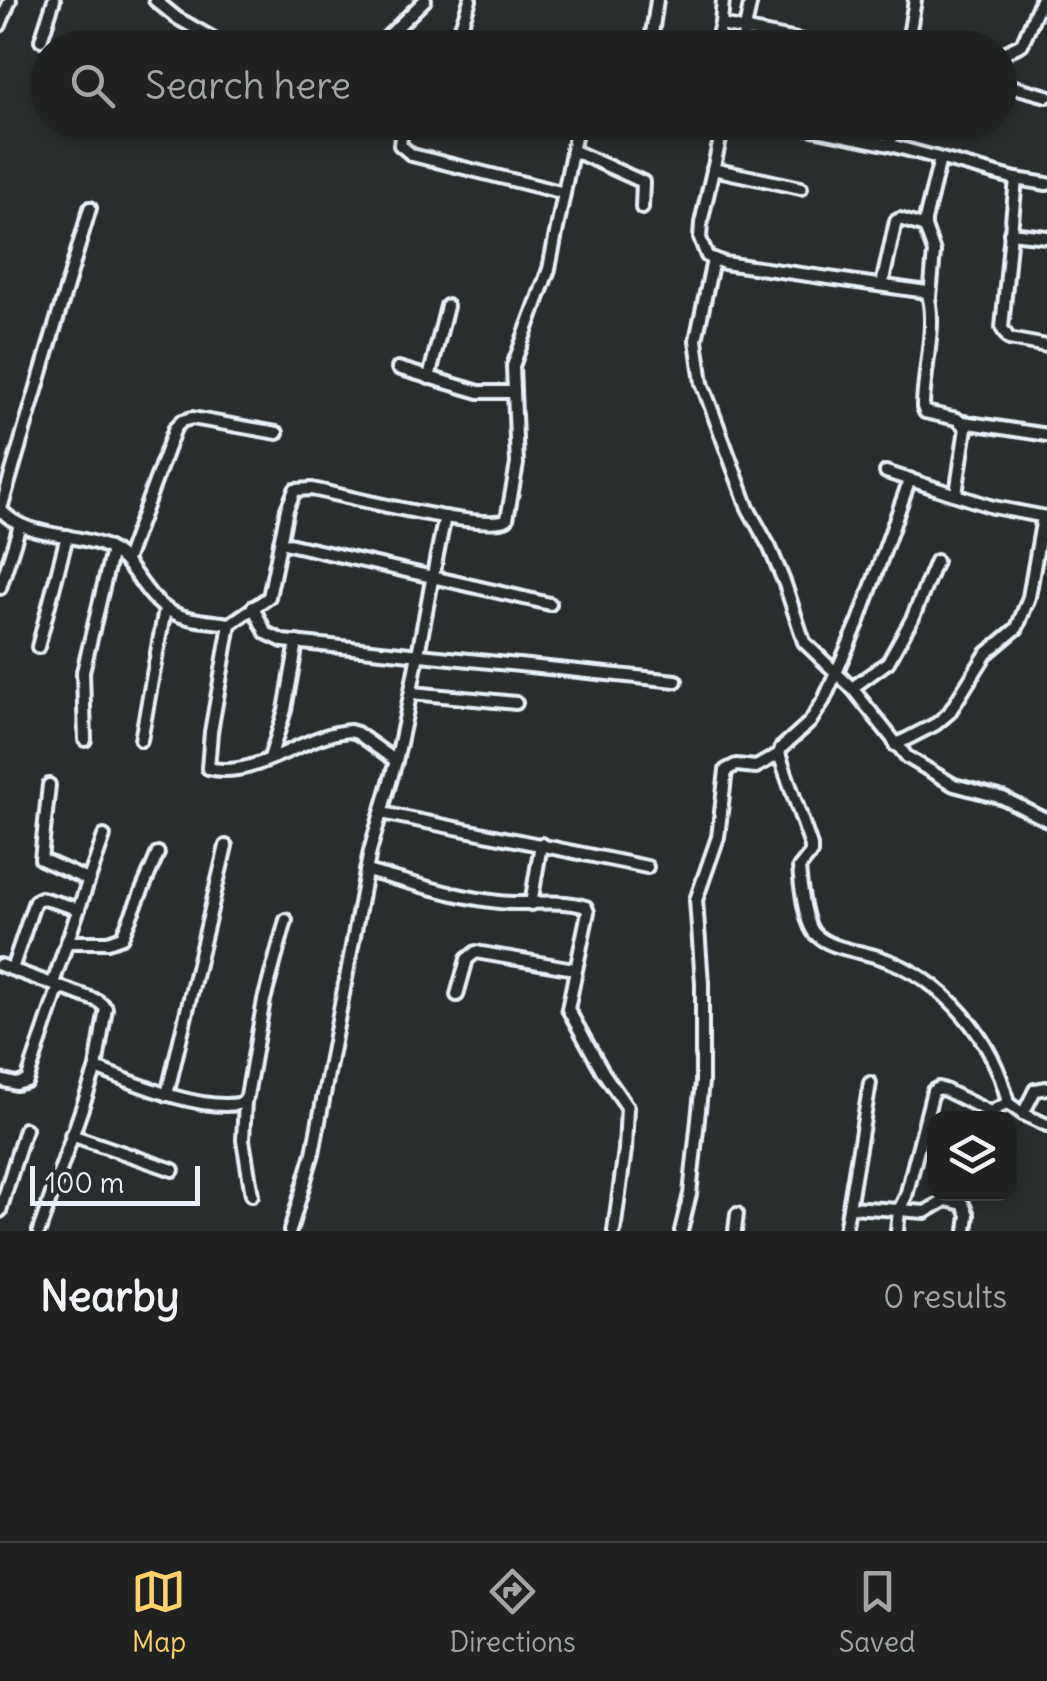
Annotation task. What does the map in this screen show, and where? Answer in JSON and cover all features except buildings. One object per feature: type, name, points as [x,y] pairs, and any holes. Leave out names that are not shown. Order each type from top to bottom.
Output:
[{"type":"street","points":[[0,25],[10,0]]},
{"type":"street","points":[[44,30],[54,0]]},
{"type":"street","points":[[156,0],[199,30]]},
{"type":"street","points":[[394,30],[424,0]]},
{"type":"street","points":[[460,30],[470,0]]},
{"type":"street","points":[[652,30],[656,0]]},
{"type":"street","points":[[719,30],[723,0]]},
{"type":"street","points":[[745,28],[751,0]]},
{"type":"street","points":[[910,30],[915,0]]},
{"type":"street","points":[[1017,46],[1022,44],[1041,0]]},
{"type":"street","points":[[721,22],[754,30]]},
{"type":"street","points":[[1017,88],[1047,96]]},
{"type":"street","points":[[401,140],[412,155],[564,193]]},
{"type":"street","points":[[396,761],[350,731],[233,769],[212,770],[206,764],[230,624],[269,598],[290,495],[302,488],[445,517],[496,524],[507,519],[517,464],[513,366],[542,294],[574,140]]},
{"type":"street","points":[[720,140],[700,238],[702,249],[712,260],[922,290],[930,297]]},
{"type":"street","points":[[866,140],[1016,180],[1047,184]]},
{"type":"street","points":[[890,145],[891,140]]},
{"type":"street","points":[[572,150],[643,182],[642,208]]},
{"type":"street","points":[[925,228],[940,159]]},
{"type":"street","points":[[713,169],[800,188]]},
{"type":"street","points":[[1016,180],[1002,328],[1009,339],[1047,346]]},
{"type":"street","points":[[90,208],[0,510],[20,525],[112,550],[126,560],[165,608],[183,616],[230,624]]},
{"type":"street","points":[[882,285],[896,222],[900,219],[925,228],[934,244],[925,412],[1047,435]]},
{"type":"street","points":[[1010,233],[1047,237]]},
{"type":"street","points":[[712,260],[696,340],[702,383],[748,508],[785,584],[804,642],[852,688],[895,745],[930,774],[969,790],[1003,798],[1047,820]]},
{"type":"street","points":[[429,378],[448,306]]},
{"type":"street","points":[[398,368],[479,392],[513,392]]},
{"type":"street","points":[[126,560],[175,428],[182,421],[192,418],[278,433]]},
{"type":"street","points":[[956,494],[966,434],[963,422]]},
{"type":"street","points":[[886,472],[993,507],[1045,517],[1029,597],[1018,628],[986,654],[949,713],[895,745]]},
{"type":"street","points":[[681,1231],[690,1194],[702,1082],[702,983],[696,900],[718,837],[726,770],[736,765],[756,767],[778,754],[819,711],[859,621],[910,480]]},
{"type":"street","points":[[290,1231],[313,1153],[366,872],[412,693],[445,517]]},
{"type":"street","points":[[0,588],[20,525]]},
{"type":"street","points":[[38,647],[67,536]]},
{"type":"street","points":[[280,542],[550,604]]},
{"type":"street","points":[[84,740],[82,672],[112,550]]},
{"type":"street","points":[[852,688],[888,662],[913,617],[936,561]]},
{"type":"street","points":[[253,607],[266,633],[273,638],[676,681]]},
{"type":"street","points":[[142,740],[165,608]]},
{"type":"street","points":[[270,758],[285,710],[298,642]]},
{"type":"street","points":[[412,693],[516,703]]},
{"type":"street","points":[[778,754],[811,846],[811,853],[799,868],[813,932],[838,945],[884,958],[931,987],[981,1035],[1008,1103],[1047,1124]]},
{"type":"street","points":[[50,784],[40,857],[88,880]]},
{"type":"street","points":[[382,813],[646,867]]},
{"type":"street","points":[[0,1080],[22,1084],[27,1081],[67,942],[104,836]]},
{"type":"street","points":[[530,904],[541,844]]},
{"type":"street","points":[[167,1095],[226,846]]},
{"type":"street","points":[[67,942],[108,942],[122,937],[158,853]]},
{"type":"street","points":[[366,872],[472,898],[586,907],[568,1009],[603,1072],[628,1107],[614,1231]]},
{"type":"street","points":[[12,969],[35,901],[41,898],[78,909]]},
{"type":"street","points":[[252,1195],[243,1140],[245,1100],[264,1000],[286,920]]},
{"type":"street","points":[[457,995],[467,959],[476,952],[574,969]]},
{"type":"street","points":[[0,965],[98,1001],[106,1008],[96,1068],[39,1231]]},
{"type":"street","points":[[96,1068],[167,1095],[230,1105],[245,1100]]},
{"type":"street","points":[[845,1231],[870,1083]]},
{"type":"street","points":[[897,1231],[899,1210],[906,1196],[929,1100],[938,1088],[990,1112],[1008,1103]]},
{"type":"street","points":[[1023,1114],[1034,1090],[1047,1088]]},
{"type":"street","points":[[0,1211],[25,1129]]},
{"type":"street","points":[[922,1130],[927,1131]]},
{"type":"street","points":[[71,1135],[173,1170]]},
{"type":"street","points":[[850,1207],[925,1212],[940,1201],[956,1202],[966,1210],[966,1231]]},
{"type":"street","points":[[735,1231],[737,1214]]}]
